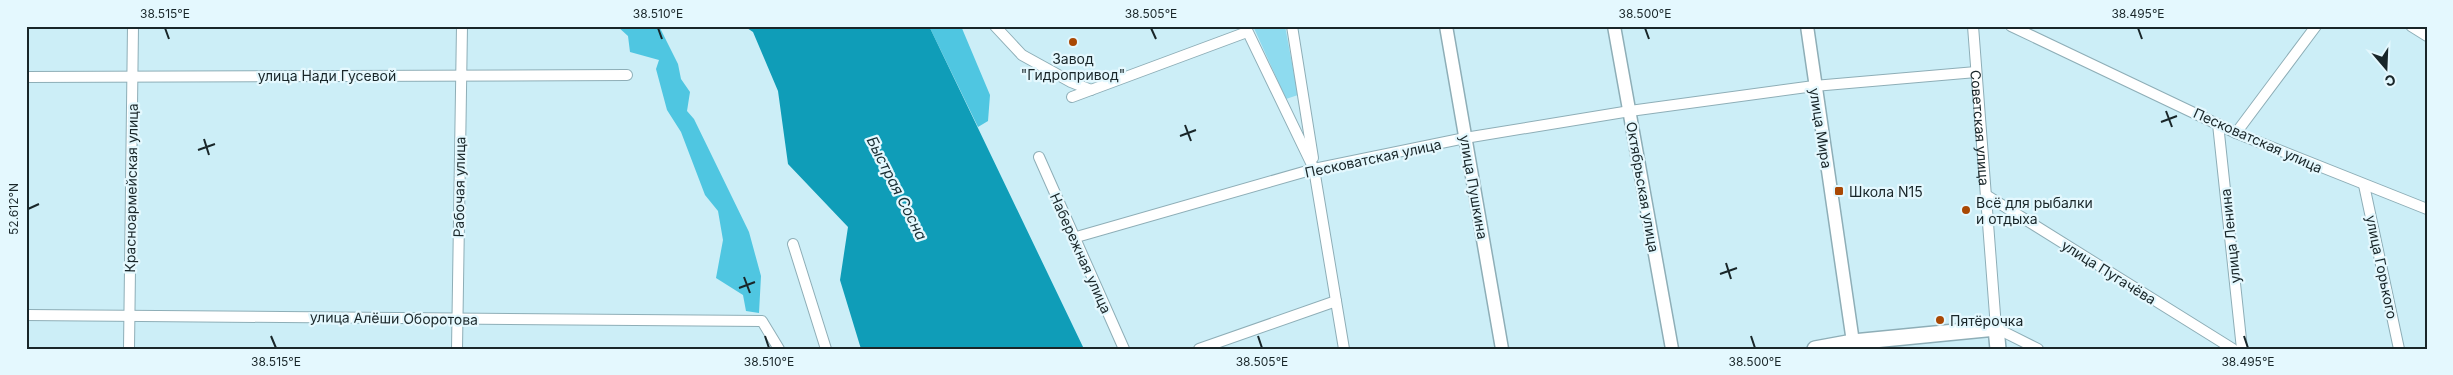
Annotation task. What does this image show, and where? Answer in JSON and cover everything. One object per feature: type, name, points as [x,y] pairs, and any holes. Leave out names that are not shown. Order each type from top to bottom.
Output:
[{"type":"main road","points":[[1815,349],[1996,328]]},
{"type":"main road","name":"Советская улица","points":[[1996,328],[1998,349]]},
{"type":"street","name":"Красноармейская улица","points":[[129,349],[133,26]]},
{"type":"street","name":"Рабочая улица","points":[[457,349],[462,26]]},
{"type":"street","points":[[995,26],[1022,55],[1071,82],[1090,90]]},
{"type":"street","points":[[1292,26],[1344,349]]},
{"type":"street","name":"улица Пушкина","points":[[1446,26],[1502,349]]},
{"type":"street","name":"Октябрьская улица","points":[[1614,26],[1672,349]]},
{"type":"street","name":"улица Мира","points":[[1806,26],[1854,345]]},
{"type":"street","name":"Советская улица","points":[[1972,26],[1996,328]]},
{"type":"street","name":"Песковатская улица","points":[[2011,26],[2236,133],[2427,209]]},
{"type":"street","points":[[2236,133],[2316,26]]},
{"type":"street","points":[[2411,26],[2427,36]]},
{"type":"street","points":[[1072,96],[1246,29],[1314,169]]},
{"type":"street","name":"Песковатская улица","points":[[1073,238],[1314,169],[1465,138],[1630,111],[1814,86],[1976,72]]},
{"type":"street","name":"улица Нади Гусевой","points":[[26,77],[461,74],[627,75]]},
{"type":"street","name":"улица Ленина","points":[[2218,124],[2242,349]]},
{"type":"street","name":"Набережная улица","points":[[1040,157],[1073,238],[1124,349]]},
{"type":"street","name":"улица Горького","points":[[2364,185],[2399,349]]},
{"type":"street","name":"улица Пугачёва","points":[[1986,195],[2233,349]]},
{"type":"street","points":[[793,244],[826,349]]},
{"type":"street","points":[[1199,349],[1336,301]]},
{"type":"street","name":"улица Алёши Оборотова","points":[[26,314],[762,321],[779,349]]},
{"type":"street","points":[[1996,328],[2038,349]]},
{"type":"shaded area","points":[[617,26],[659,26],[678,64],[681,79],[690,92],[687,111],[694,119],[749,232],[761,276],[759,313],[746,311],[743,295],[716,278],[723,240],[718,211],[705,195],[681,132],[667,110],[656,69],[659,60],[630,52],[628,36]]},
{"type":"shaded area","points":[[929,26],[961,26],[990,95],[988,121],[978,127]]},
{"type":"shaded area","points":[[1253,26],[1285,26],[1298,95],[1286,99]]},
{"type":"water","name":"Быстрая Сосна","points":[[744,26],[929,26],[1084,349],[861,349],[840,280],[848,227],[788,164],[778,91],[753,32]]},
{"type":"place","name":"Завод \"Гидропривод\"","points":[[1073,42]]},
{"type":"place","name":"Школа N15","points":[[1839,191]]},
{"type":"place","name":"Всё для рыбалки и отдыха","points":[[1966,210]]},
{"type":"place","name":"Пятёрочка","points":[[1940,320]]}]
